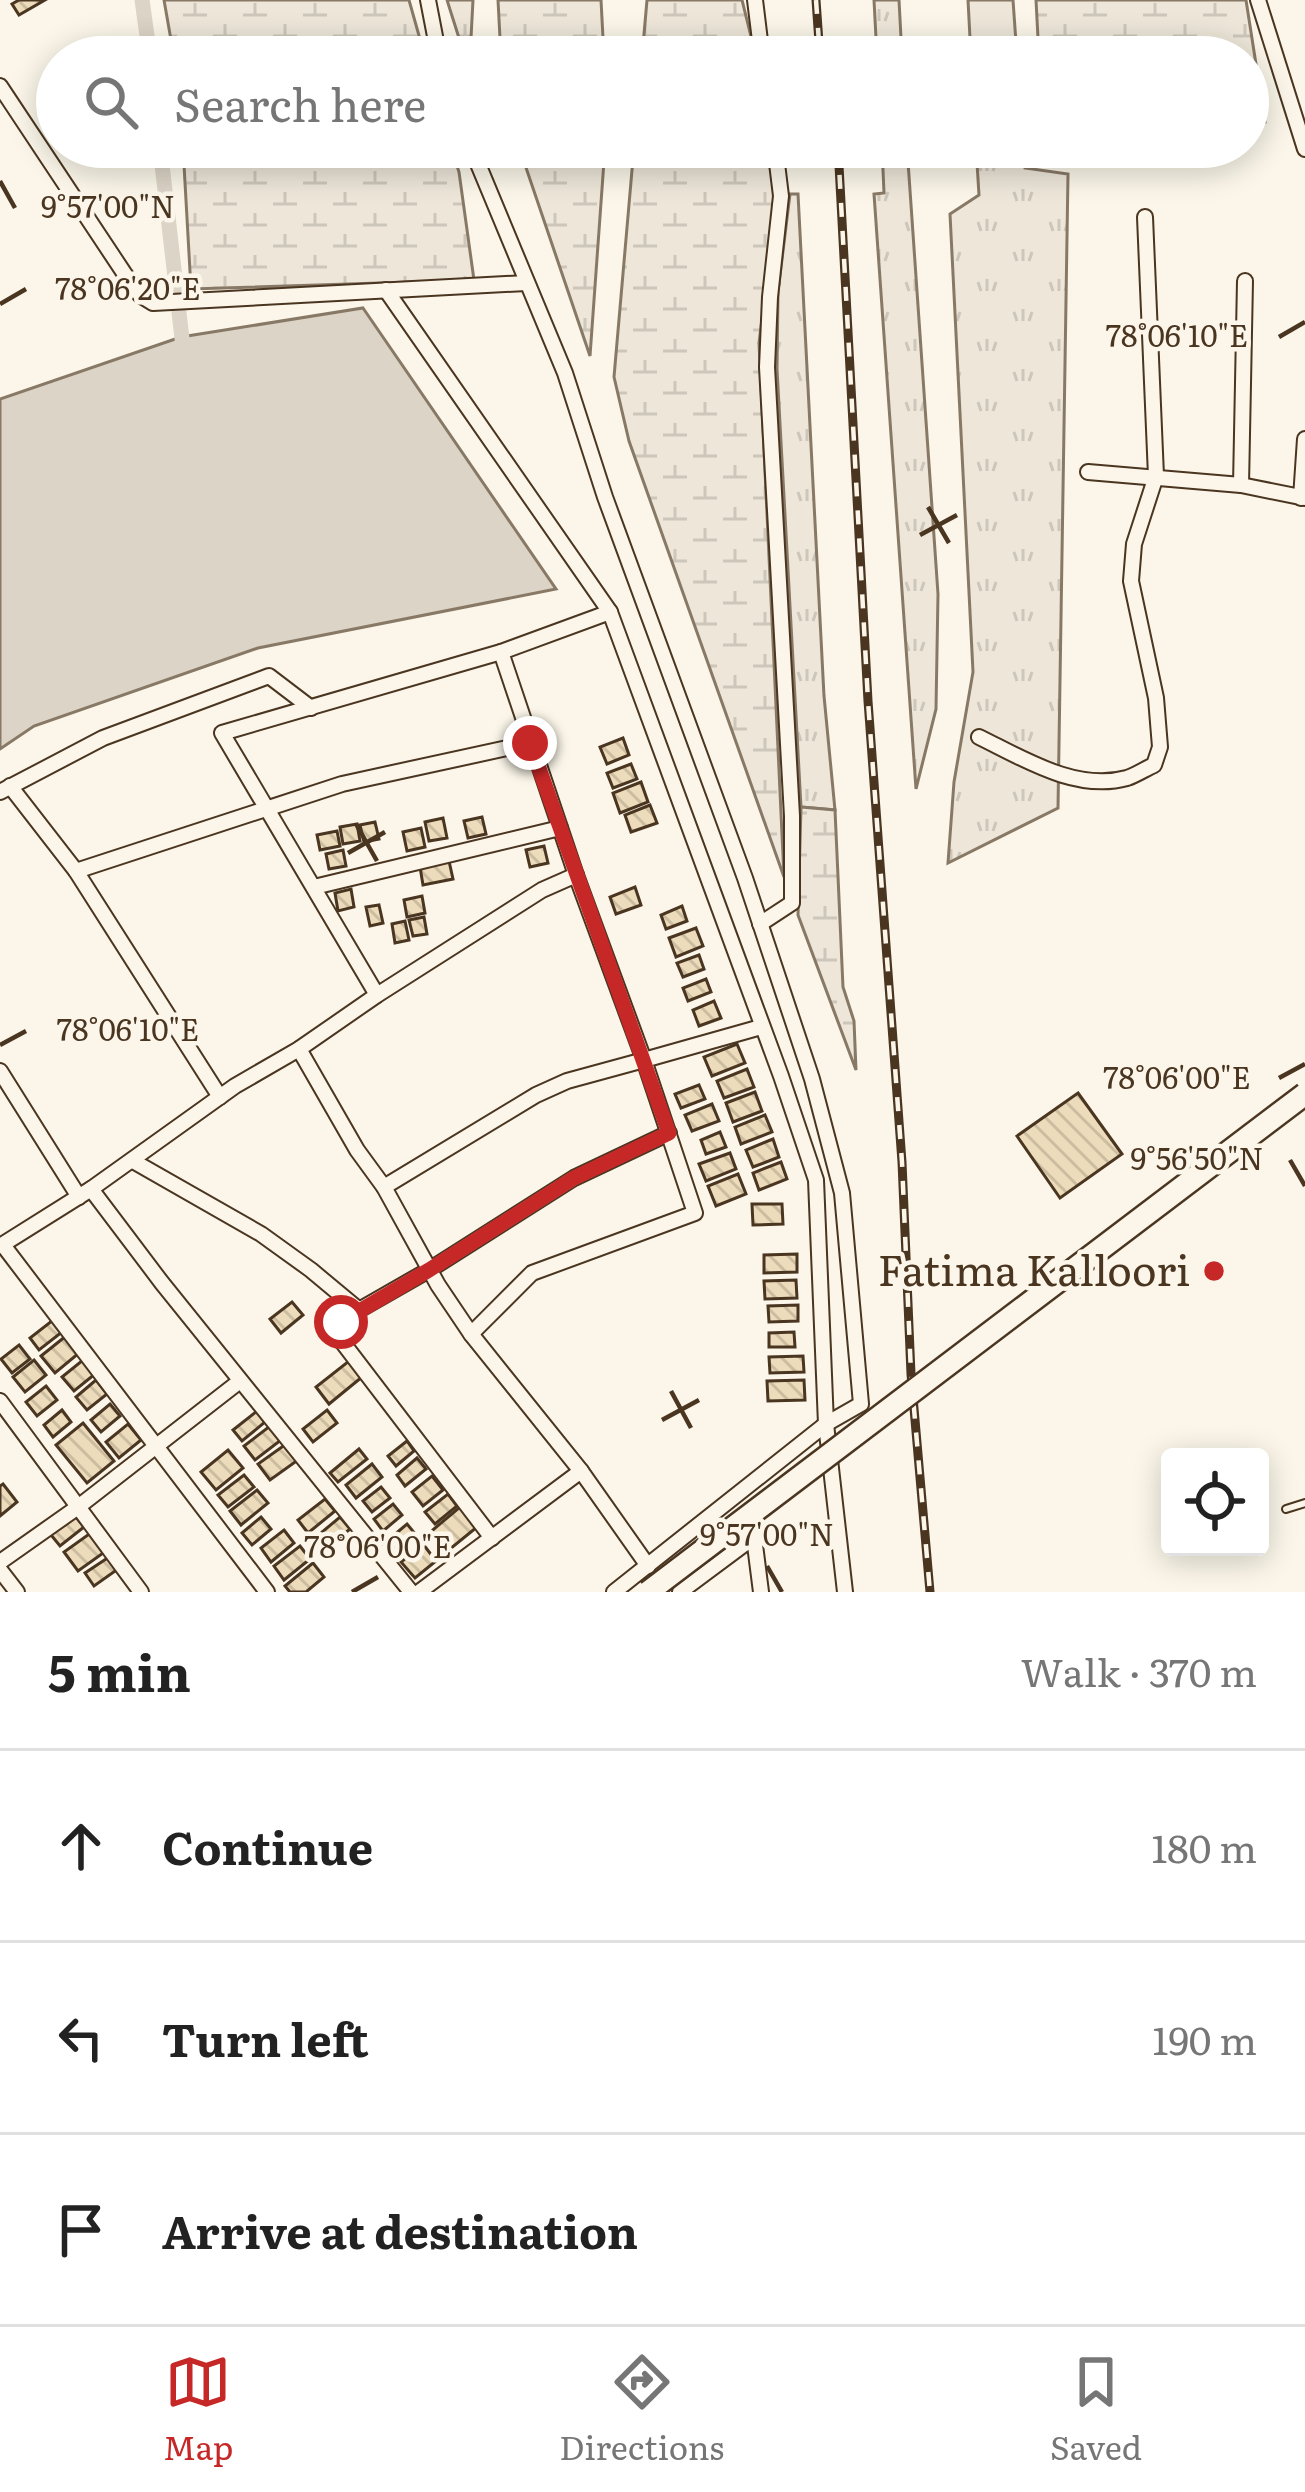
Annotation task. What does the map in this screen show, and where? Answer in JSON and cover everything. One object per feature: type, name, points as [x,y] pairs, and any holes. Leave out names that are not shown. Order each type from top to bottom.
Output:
[{"type":"main road","points":[[648,1592],[1305,1094]]},
{"type":"street","points":[[428,0],[436,36]]},
{"type":"street","points":[[755,0],[759,36]]},
{"type":"street","points":[[1258,0],[1298,103],[1305,149]]},
{"type":"street","points":[[0,86],[36,140]]},
{"type":"street","points":[[55,168],[140,295],[153,303],[526,283]]},
{"type":"street","points":[[479,168],[565,373],[605,497],[760,924],[812,1079],[842,1192],[861,1404],[826,1424],[614,1592]]},
{"type":"street","points":[[760,924],[792,903],[791,793],[767,367],[781,196],[778,168]]},
{"type":"street","points":[[979,737],[1044,769],[1091,782],[1128,777],[1154,765],[1160,747],[1156,698],[1131,581],[1134,544],[1156,476],[1145,217]]},
{"type":"street","points":[[1241,485],[1245,281]]},
{"type":"street","points":[[386,290],[610,612],[816,1180],[826,1424],[845,1592]]},
{"type":"street","points":[[1088,472],[1241,485],[1303,498],[1305,439]]},
{"type":"street","points":[[377,995],[222,733],[501,652],[610,612]]},
{"type":"street","points":[[471,1334],[532,1273],[694,1213],[501,652]]},
{"type":"street","points":[[220,1097],[76,871],[5,789],[103,738],[269,676],[311,708]]},
{"type":"street","points":[[76,871],[342,784],[530,743]]},
{"type":"street","points":[[314,887],[560,828]]},
{"type":"street","points":[[267,1592],[1,1245],[377,995],[542,890],[576,875]]},
{"type":"street","points":[[384,1187],[536,1094],[567,1081],[761,1027]]},
{"type":"street","points":[[299,1049],[471,1334],[581,1472],[648,1566]]},
{"type":"street","points":[[0,1071],[85,1193],[415,1592],[581,1472]]},
{"type":"street","points":[[492,1538],[340,1339],[337,1327],[574,1178],[669,1133]]},
{"type":"street","points":[[133,1161],[261,1234],[359,1310]]},
{"type":"street","points":[[17,1592],[0,1566],[240,1381]]},
{"type":"street","points":[[0,1401],[140,1592]]},
{"type":"street","points":[[680,1592],[754,1537],[761,1592]]},
{"type":"lane","points":[[1286,1509],[1305,1503]]},
{"type":"green space","points":[[164,0],[409,0],[419,36],[170,36]]},
{"type":"green space","points":[[447,0],[473,0],[471,36],[458,36]]},
{"type":"green space","points":[[498,0],[601,0],[603,36],[500,36]]},
{"type":"green space","points":[[647,0],[742,0],[751,36],[644,36]]},
{"type":"green space","points":[[874,0],[899,0],[901,36],[876,36]]},
{"type":"green space","points":[[968,0],[1013,0],[1016,36],[970,36]]},
{"type":"green space","points":[[1036,0],[1246,0],[1252,36],[1038,36]]},
{"type":"green space","points":[[184,168],[458,168],[474,280],[191,289]]},
{"type":"green space","points":[[526,168],[603,168],[590,356]]},
{"type":"green space","points":[[632,168],[772,168],[776,205],[759,343],[784,877],[629,441],[614,377]]},
{"type":"green space","points":[[883,168],[908,168],[938,594],[936,709],[916,789],[874,194],[884,193]]},
{"type":"green space","points":[[977,168],[1068,174],[1058,808],[948,863],[954,782],[973,672],[950,214],[979,195]]},
{"type":"green space","points":[[790,194],[798,194],[824,696],[835,810],[801,807],[777,369],[778,292]]},
{"type":"green space","points":[[801,807],[835,810],[843,987],[854,1021],[856,1070],[798,915]]},
{"type":"shaded area","points":[[363,308],[556,589],[258,648],[34,726],[0,749],[0,399],[181,337]]},
{"type":"building","points":[[45,0],[19,15],[12,4]]},
{"type":"building","points":[[623,738],[629,755],[607,764],[600,747]]},
{"type":"building","points":[[631,764],[637,779],[613,788],[607,773]]},
{"type":"building","points":[[641,782],[648,802],[620,813],[613,793]]},
{"type":"building","points":[[650,805],[657,823],[631,832],[625,815]]},
{"type":"building","points":[[482,817],[486,834],[468,838],[464,821]]},
{"type":"building","points":[[443,818],[447,838],[429,841],[425,822]]},
{"type":"building","points":[[375,822],[379,839],[364,842],[360,825]]},
{"type":"building","points":[[357,824],[360,841],[343,844],[340,827]]},
{"type":"building","points":[[421,828],[425,847],[407,851],[403,832]]},
{"type":"building","points":[[337,831],[340,846],[320,850],[317,835]]},
{"type":"building","points":[[544,846],[548,863],[530,867],[526,850]]},
{"type":"building","points":[[343,850],[346,866],[329,869],[326,854]]},
{"type":"building","points":[[449,861],[453,879],[423,885],[420,867]]},
{"type":"building","points":[[635,887],[641,905],[616,914],[610,897]]},
{"type":"building","points":[[351,889],[354,907],[338,911],[335,893]]},
{"type":"building","points":[[422,896],[425,913],[407,917],[404,900]]},
{"type":"building","points":[[379,905],[383,923],[370,926],[366,907]]},
{"type":"building","points":[[682,906],[687,921],[666,929],[661,915]]},
{"type":"building","points":[[424,917],[427,934],[413,936],[409,920]]},
{"type":"building","points":[[405,921],[409,940],[395,943],[392,924]]},
{"type":"building","points":[[696,928],[703,946],[676,957],[669,938]]},
{"type":"building","points":[[699,955],[704,969],[683,977],[677,963]]},
{"type":"building","points":[[706,979],[711,992],[688,1001],[683,988]]},
{"type":"building","points":[[714,1001],[721,1018],[699,1026],[693,1010]]},
{"type":"building","points":[[737,1044],[745,1063],[712,1076],[704,1057]]},
{"type":"building","points":[[747,1069],[754,1087],[724,1098],[717,1081]]},
{"type":"building","points":[[699,1085],[705,1099],[681,1108],[675,1094]]},
{"type":"building","points":[[755,1092],[762,1111],[733,1122],[726,1103]]},
{"type":"building","points":[[1078,1093],[1122,1154],[1060,1198],[1017,1136]]},
{"type":"building","points":[[712,1104],[719,1121],[692,1131],[685,1115]]},
{"type":"building","points":[[765,1115],[772,1132],[741,1144],[735,1127]]},
{"type":"building","points":[[720,1132],[726,1147],[706,1154],[701,1140]]},
{"type":"building","points":[[773,1139],[779,1157],[753,1167],[746,1150]]},
{"type":"building","points":[[730,1153],[736,1169],[706,1181],[699,1164]]},
{"type":"building","points":[[781,1162],[787,1179],[759,1190],[753,1173]]},
{"type":"building","points":[[738,1174],[746,1194],[716,1206],[708,1186]]},
{"type":"building","points":[[752,1204],[782,1204],[783,1224],[753,1225]]},
{"type":"building","points":[[797,1254],[797,1272],[764,1273],[764,1255]]},
{"type":"building","points":[[796,1280],[797,1298],[765,1299],[764,1281]]},
{"type":"building","points":[[292,1302],[303,1315],[281,1333],[270,1319]]},
{"type":"building","points":[[798,1305],[798,1321],[769,1322],[768,1306]]},
{"type":"building","points":[[53,1320],[62,1332],[39,1350],[30,1338]]},
{"type":"building","points":[[794,1332],[795,1347],[769,1347],[769,1333]]},
{"type":"building","points":[[66,1336],[79,1353],[55,1373],[41,1356]]},
{"type":"building","points":[[19,1345],[30,1359],[12,1373],[1,1359]]},
{"type":"building","points":[[803,1356],[804,1372],[770,1373],[769,1357]]},
{"type":"building","points":[[34,1360],[46,1375],[25,1392],[13,1377]]},
{"type":"building","points":[[83,1360],[95,1374],[74,1391],[62,1377]]},
{"type":"building","points":[[349,1361],[362,1377],[329,1404],[316,1387]]},
{"type":"building","points":[[96,1380],[107,1394],[87,1410],[76,1397]]},
{"type":"building","points":[[804,1380],[805,1400],[768,1401],[767,1381]]},
{"type":"building","points":[[46,1386],[57,1400],[37,1416],[26,1402]]},
{"type":"building","points":[[110,1404],[120,1416],[101,1432],[91,1420]]},
{"type":"building","points":[[62,1410],[71,1422],[53,1437],[44,1425]]},
{"type":"building","points":[[327,1410],[337,1423],[313,1442],[303,1429]]},
{"type":"building","points":[[257,1411],[265,1422],[242,1441],[233,1430]]},
{"type":"building","points":[[83,1423],[114,1461],[87,1483],[56,1445]]},
{"type":"building","points":[[128,1424],[141,1440],[119,1458],[106,1442]]},
{"type":"building","points":[[270,1426],[281,1440],[255,1460],[244,1446]]},
{"type":"building","points":[[407,1441],[414,1451],[396,1466],[388,1456]]},
{"type":"building","points":[[286,1444],[298,1460],[270,1480],[258,1464]]},
{"type":"building","points":[[359,1449],[367,1459],[338,1482],[330,1473]]},
{"type":"building","points":[[228,1450],[243,1468],[216,1490],[201,1472]]},
{"type":"building","points":[[417,1458],[426,1469],[405,1486],[397,1475]]},
{"type":"building","points":[[372,1464],[382,1477],[356,1498],[346,1485]]},
{"type":"building","points":[[244,1475],[254,1487],[228,1507],[218,1495]]},
{"type":"building","points":[[432,1476],[443,1490],[423,1506],[412,1492]]},
{"type":"building","points":[[0,1486],[17,1502],[0,1516]]},
{"type":"building","points":[[381,1487],[390,1498],[372,1512],[363,1501]]},
{"type":"building","points":[[257,1490],[268,1503],[241,1525],[230,1511]]},
{"type":"building","points":[[448,1494],[457,1506],[435,1524],[425,1512]]},
{"type":"building","points":[[325,1499],[335,1511],[308,1533],[298,1520]]},
{"type":"building","points":[[393,1504],[402,1515],[383,1531],[374,1519]]},
{"type":"building","points":[[460,1507],[477,1527],[444,1554],[428,1534]]},
{"type":"building","points":[[71,1511],[84,1527],[60,1546],[47,1530]]},
{"type":"building","points":[[261,1517],[271,1529],[252,1545],[242,1533]]},
{"type":"building","points":[[340,1517],[350,1529],[325,1550],[315,1538]]},
{"type":"building","points":[[407,1524],[417,1536],[397,1553],[387,1541]]},
{"type":"building","points":[[284,1530],[294,1543],[271,1562],[261,1548]]},
{"type":"building","points":[[92,1532],[106,1551],[78,1571],[64,1552]]},
{"type":"building","points":[[423,1544],[436,1561],[415,1578],[401,1562]]},
{"type":"building","points":[[300,1546],[310,1559],[284,1580],[274,1566]]},
{"type":"building","points":[[109,1557],[118,1569],[94,1586],[85,1573]]},
{"type":"building","points":[[313,1563],[324,1577],[306,1592],[290,1592],[285,1586]]},
{"type":"waterway","points":[[142,0],[147,36]]},
{"type":"waterway","points":[[162,168],[184,356]]},
{"type":"railway","points":[[816,0],[819,36]]},
{"type":"railway","points":[[839,168],[868,701],[902,1162],[911,1374],[930,1592]]},
{"type":"place","name":"Fatima Kalloori","points":[[1214,1271]]},
{"type":"route","points":[[341,1322],[574,1178],[669,1133],[530,743]]}]
